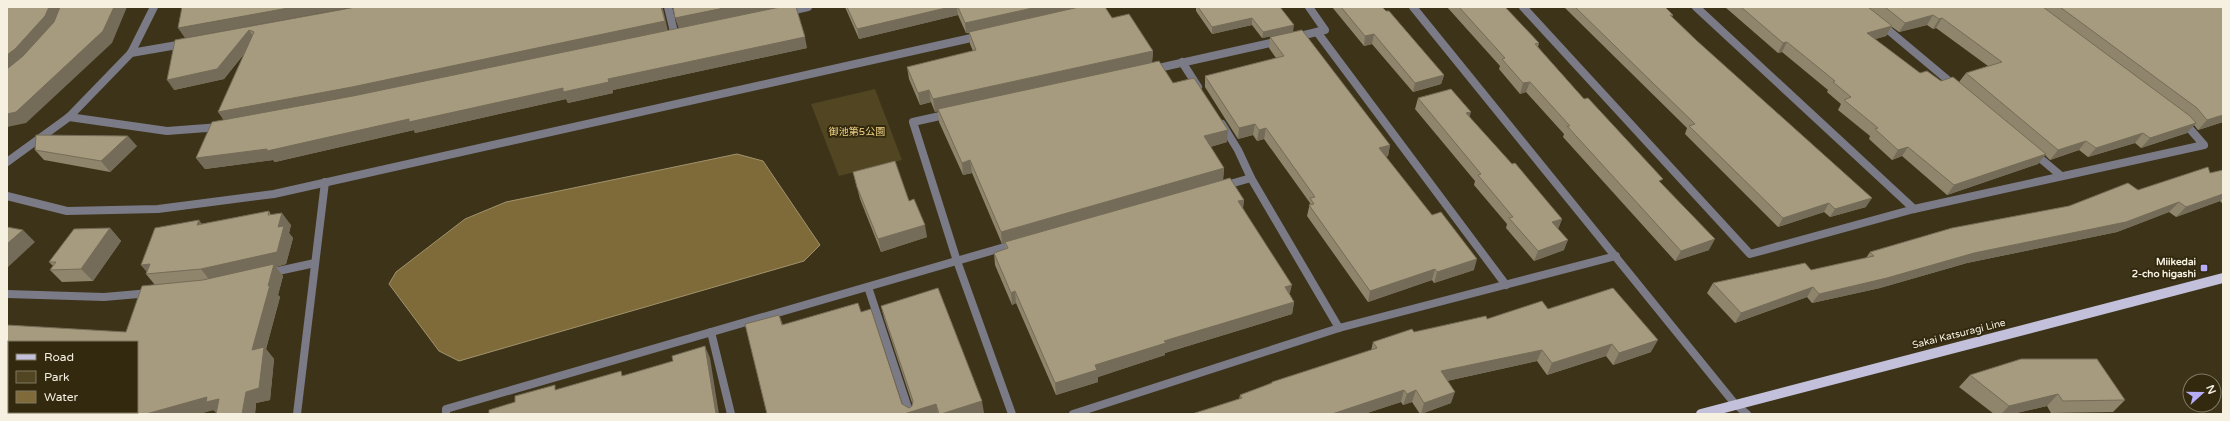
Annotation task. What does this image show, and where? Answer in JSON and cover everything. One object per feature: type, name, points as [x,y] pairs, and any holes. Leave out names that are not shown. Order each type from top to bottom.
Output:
[{"type":"main road","name":"Sakai Katsuragi Line","points":[[1701,414],[2223,278]]},
{"type":"street","points":[[7,162],[69,117],[131,53],[154,7]]},
{"type":"street","points":[[668,7],[675,36]]},
{"type":"street","points":[[779,14],[808,7]]},
{"type":"street","points":[[1144,71],[1325,30],[1309,7]]},
{"type":"street","points":[[1413,7],[1735,404],[1747,414]]},
{"type":"street","points":[[1523,7],[1750,254],[1914,209],[2060,175],[2204,145],[2178,117]]},
{"type":"street","points":[[1696,7],[1914,209]]},
{"type":"street","points":[[1872,17],[1963,94]]},
{"type":"street","points":[[1317,32],[1506,285]]},
{"type":"street","points":[[7,196],[67,211],[158,209],[274,194],[985,35]]},
{"type":"street","points":[[131,53],[192,42]]},
{"type":"street","points":[[1182,62],[1204,96]]},
{"type":"street","points":[[959,112],[913,122],[957,261],[1012,414]]},
{"type":"street","points":[[1217,116],[1238,150],[1251,178],[1339,328]]},
{"type":"street","points":[[69,117],[167,131],[232,127]]},
{"type":"street","points":[[2030,150],[2060,175]]},
{"type":"street","points":[[1213,188],[1251,178]]},
{"type":"street","points":[[297,414],[325,182]]},
{"type":"street","points":[[446,414],[446,409],[1025,242]]},
{"type":"street","points":[[1073,414],[1339,328],[1616,256]]},
{"type":"street","points":[[264,275],[315,263]]},
{"type":"street","points":[[868,287],[910,414]]},
{"type":"street","points":[[7,294],[104,297],[158,292]]},
{"type":"street","points":[[712,332],[731,414]]},
{"type":"green space","name":"御池第5公園","points":[[875,89],[902,160],[839,176],[811,104]]},
{"type":"water","points":[[737,154],[763,161],[820,245],[804,261],[459,361],[439,351],[389,284],[396,272],[465,219],[506,202]]},
{"type":"building","points":[[7,7],[49,7],[45,16],[15,49],[7,55]]},
{"type":"building","points":[[60,7],[114,7],[103,31],[16,112],[7,114],[7,69],[23,56],[54,22]]},
{"type":"building","points":[[182,7],[294,7],[178,28]]},
{"type":"building","points":[[356,7],[661,7],[665,21],[352,87],[218,112],[254,32],[249,30],[217,69],[167,80],[175,40]]},
{"type":"building","points":[[673,7],[729,7],[675,18]]},
{"type":"building","points":[[780,7],[796,7],[805,37],[608,79],[609,82],[563,92],[563,88],[409,122],[409,119],[267,151],[267,149],[196,158],[212,122],[353,96]]},
{"type":"building","points":[[847,7],[950,7],[857,29]]},
{"type":"building","points":[[958,7],[1037,7],[965,23]]},
{"type":"building","points":[[1079,7],[1105,7],[1112,18],[1129,14],[1153,51],[933,99],[929,90],[918,93],[907,67],[976,50],[969,32]]},
{"type":"building","points":[[1198,7],[1280,7],[1294,25],[1263,32],[1252,18],[1212,27]]},
{"type":"building","points":[[1341,7],[1382,7],[1386,11],[1389,11],[1444,75],[1415,83],[1374,34],[1365,36]]},
{"type":"building","points":[[1459,7],[1505,7],[1539,43],[1535,44],[1584,99],[1588,98],[1663,179],[1659,181],[1715,239],[1681,251],[1567,126],[1570,126],[1530,82],[1523,83],[1502,59],[1505,58]]},
{"type":"building","points":[[1575,7],[1665,7],[1673,15],[1670,15],[1696,40],[1872,198],[1835,209],[1829,203],[1783,218],[1689,126],[1695,124]]},
{"type":"building","points":[[1741,7],[1868,7],[1892,26],[1867,33],[1920,73],[1927,71],[1941,81],[1953,77],[2046,154],[1954,185],[1908,147],[1898,150],[1875,129],[1878,128],[1844,100],[1851,97],[1833,82],[1835,81],[1787,42],[1783,43]]},
{"type":"building","points":[[1885,7],[2043,7],[2190,116],[2196,123],[2150,138],[2143,133],[2096,148],[2086,141],[2058,150],[1966,73],[2002,62],[1942,18],[1939,19],[1933,15],[1905,23]]},
{"type":"building","points":[[2060,7],[2223,7],[2223,115],[2207,120],[2197,108]]},
{"type":"building","points":[[1302,30],[1390,145],[1379,148],[1432,215],[1441,212],[1477,259],[1437,272],[1435,269],[1370,291],[1309,205],[1314,204],[1310,198],[1315,197],[1266,128],[1259,130],[1255,124],[1239,128],[1205,76],[1284,56],[1270,37]]},
{"type":"building","points":[[1159,61],[1173,83],[1194,78],[1228,130],[1204,136],[1224,168],[1001,232],[970,160],[962,163],[938,109]]},
{"type":"building","points":[[1451,89],[1471,112],[1466,113],[1512,164],[1515,163],[1562,219],[1552,222],[1568,240],[1538,251],[1509,218],[1513,217],[1478,175],[1481,174],[1418,98]]},
{"type":"building","points":[[36,135],[128,136],[101,161],[35,150]]},
{"type":"building","points":[[895,161],[909,201],[914,199],[925,225],[878,239],[857,187],[853,172]]},
{"type":"building","points":[[2208,167],[2210,173],[2223,170],[2223,194],[2186,207],[2179,202],[2126,222],[1974,253],[1887,278],[1819,294],[1813,287],[1741,313],[1713,283],[1805,263],[1811,270],[1874,256],[1870,252],[1952,228],[2069,206],[2128,183],[2138,190]]},
{"type":"building","points":[[1230,178],[1244,200],[1238,201],[1292,285],[1285,287],[1294,302],[1164,341],[1166,343],[1095,365],[1097,370],[1055,383],[1015,291],[1011,293],[994,253],[1008,248],[1005,242]]},
{"type":"building","points":[[269,211],[268,215],[282,213],[278,227],[284,226],[277,252],[201,269],[146,274],[150,264],[141,265],[155,228],[199,220],[197,225]]},
{"type":"building","points":[[7,227],[23,230],[7,244]]},
{"type":"building","points":[[110,228],[81,269],[50,270],[56,262],[49,262],[74,229]]},
{"type":"building","points":[[274,264],[268,286],[270,285],[252,350],[264,347],[259,388],[246,392],[242,414],[216,414],[219,399],[206,402],[207,397],[146,414],[7,414],[7,325],[126,332],[142,286],[203,280]]},
{"type":"building","points":[[938,288],[982,401],[941,414],[939,414],[936,404],[904,414],[767,414],[745,324],[779,315],[782,325],[858,303],[861,312],[871,309],[902,404],[909,408],[912,406],[913,401],[881,306]]},
{"type":"building","points":[[1613,288],[1658,340],[1619,353],[1612,344],[1552,363],[1542,350],[1441,371],[1455,392],[1424,403],[1416,390],[1407,394],[1404,390],[1332,414],[1192,414],[1242,398],[1240,395],[1272,382],[1377,348],[1373,342],[1412,329],[1414,332],[1486,316],[1487,319],[1542,301],[1548,309]]},
{"type":"building","points":[[705,346],[716,414],[489,414],[489,410],[515,402],[515,396],[555,385],[555,390],[621,371],[622,376],[673,361],[672,356]]},
{"type":"building","points":[[2021,359],[2097,359],[2125,400],[2063,401],[2058,394],[2009,406],[1970,375]]},
{"type":"place","name":"Miikedai 2-cho higashi","points":[[2204,268]]}]
